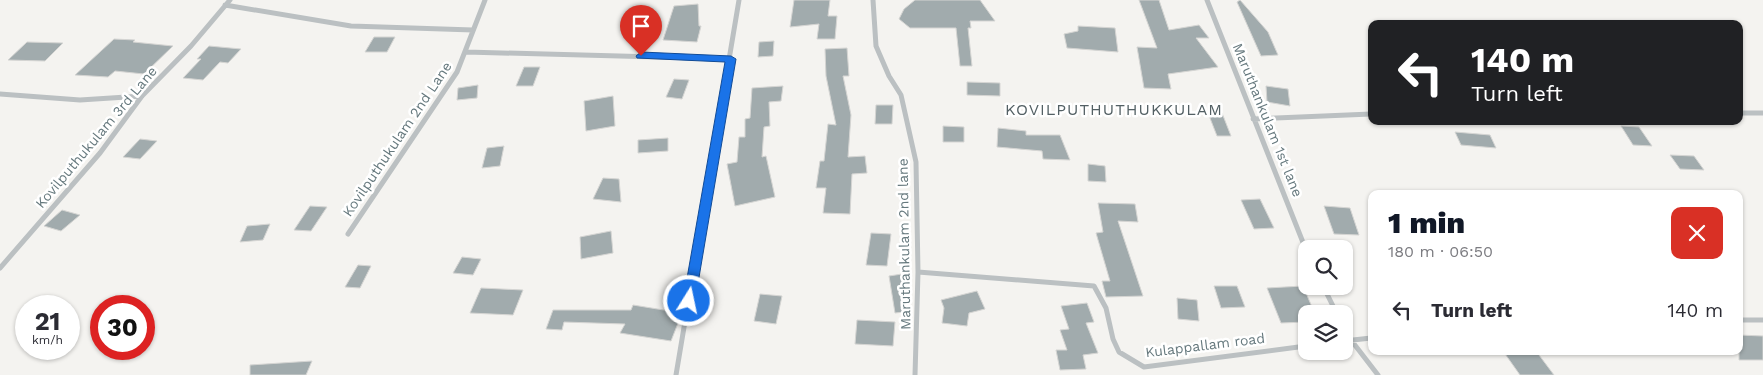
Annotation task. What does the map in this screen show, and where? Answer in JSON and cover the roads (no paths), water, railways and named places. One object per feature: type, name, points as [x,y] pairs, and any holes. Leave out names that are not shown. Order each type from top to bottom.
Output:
[{"type":"street","name":"Kovilputhukulam 3rd Lane","points":[[0,268],[100,153],[142,96],[191,46],[230,0]]},
{"type":"street","name":"Kovilputhukulam 2nd Lane","points":[[348,234],[457,72],[485,0]]},
{"type":"street","points":[[676,375],[731,59],[739,0]]},
{"type":"street","name":"Maruthankulam 2nd lane","points":[[873,0],[876,46],[889,76],[901,94],[916,162],[918,272],[915,375]]},
{"type":"street","name":"Maruthankulam 1st lane","points":[[1207,0],[1302,240]]},
{"type":"street","points":[[225,5],[351,26],[473,30]]},
{"type":"street","points":[[466,52],[731,59]]},
{"type":"street","points":[[0,94],[80,100],[142,96]]},
{"type":"street","points":[[1743,113],[1763,113]]},
{"type":"street","points":[[1253,119],[1368,114]]},
{"type":"street","name":"Kulappallam road","points":[[918,272],[1094,286],[1107,309],[1114,346],[1125,360],[1144,367],[1298,347]]},
{"type":"street","points":[[1743,320],[1763,320]]},
{"type":"street","points":[[1353,340],[1368,338]]},
{"type":"street","points":[[1353,347],[1378,375]]},
{"type":"district","name":"KOVILPUTHUTHUKKULAM","points":[[1114,109]]}]
